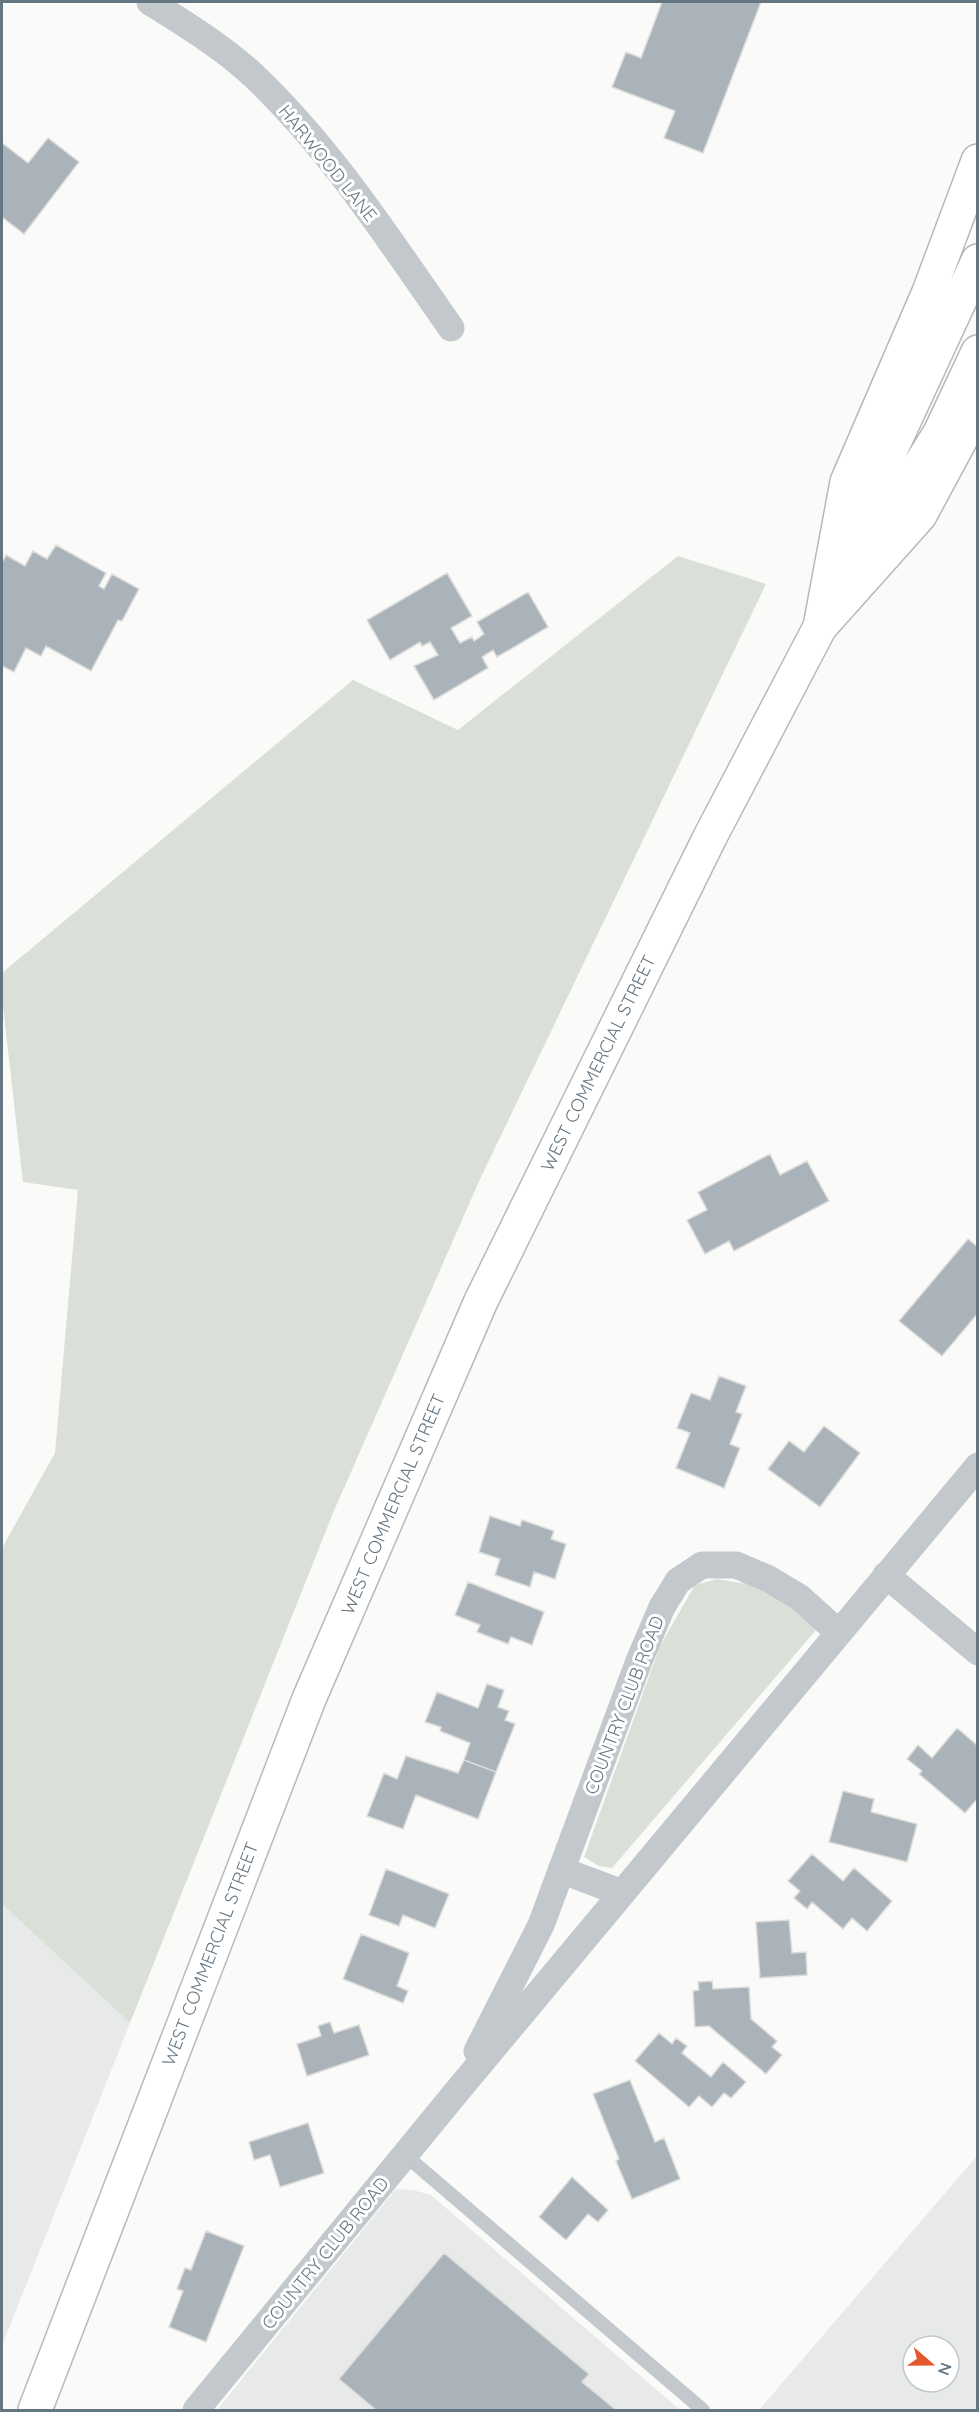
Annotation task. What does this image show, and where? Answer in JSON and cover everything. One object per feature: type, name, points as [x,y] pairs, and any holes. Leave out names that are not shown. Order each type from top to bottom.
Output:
[{"type":"main road","points":[[820,627],[847,482],[929,291],[978,161]]},
{"type":"main road","points":[[820,627],[886,460],[978,261]]},
{"type":"main road","points":[[820,627],[940,433],[978,352]]},
{"type":"main road","points":[[820,627],[920,515],[978,407]]},
{"type":"main road","name":"WEST COMMERCIAL STREET","points":[[35,2410],[309,1698],[471,1322],[710,837],[820,627]]},
{"type":"street","name":"HARWOOD LANE","points":[[150,2],[188,26],[253,75],[310,134],[366,206],[451,328]]},
{"type":"street","name":"COUNTRY CLUB ROAD","points":[[196,2410],[454,2095],[978,1466]]},
{"type":"street","name":"COUNTRY CLUB ROAD","points":[[454,2095],[541,1925],[639,1661],[662,1607],[678,1581],[702,1565],[736,1566],[769,1579],[799,1597],[838,1632]]},
{"type":"street","points":[[886,1575],[978,1652]]},
{"type":"street","points":[[561,1870],[622,1893]]},
{"type":"lane","points":[[405,2155],[703,2410]]},
{"type":"shaded area","points":[[678,556],[766,584],[481,1177],[333,1513],[130,2023],[2,1904],[2,1548],[55,1453],[78,1190],[23,1182],[2,998],[2,973],[353,680],[458,730]]},
{"type":"shaded area","points":[[717,1579],[753,1585],[784,1602],[816,1630],[612,1868],[599,1866],[584,1857],[660,1646],[695,1585]]},
{"type":"shaded area","points":[[2,1904],[130,2023],[2,2346]]},
{"type":"shaded area","points":[[977,2156],[977,2410],[759,2410]]},
{"type":"shaded area","points":[[396,2189],[413,2190],[431,2195],[680,2410],[217,2410]]},
{"type":"building","points":[[662,2],[761,2],[703,153],[664,138],[675,111],[612,87],[626,52],[641,58]]},
{"type":"building","points":[[48,138],[79,162],[24,234],[2,217],[2,143],[28,163]]},
{"type":"building","points":[[56,545],[106,573],[99,586],[104,589],[112,574],[139,589],[122,621],[118,620],[91,671],[46,646],[41,656],[26,648],[14,672],[2,666],[2,563],[6,555],[25,566],[33,551],[47,559]]},
{"type":"building","points":[[447,573],[472,616],[451,628],[460,643],[472,637],[474,641],[484,634],[477,622],[528,592],[548,627],[497,657],[493,650],[482,657],[488,668],[434,700],[414,666],[438,655],[430,642],[422,646],[420,642],[390,660],[367,620]]},
{"type":"building","points":[[770,1154],[780,1175],[807,1161],[829,1201],[734,1251],[729,1241],[705,1254],[687,1220],[707,1210],[698,1192]]},
{"type":"building","points":[[968,1239],[978,1247],[978,1313],[942,1356],[899,1321]]},
{"type":"building","points":[[719,1376],[746,1386],[736,1412],[742,1414],[730,1444],[740,1448],[724,1488],[676,1468],[690,1433],[677,1428],[691,1393],[710,1400]]},
{"type":"building","points":[[824,1426],[860,1453],[820,1507],[768,1469],[789,1441],[804,1452]]},
{"type":"building","points":[[490,1516],[520,1526],[522,1520],[554,1531],[551,1539],[566,1544],[555,1579],[534,1572],[530,1587],[495,1575],[500,1559],[479,1552]]},
{"type":"building","points":[[468,1582],[544,1612],[532,1645],[511,1637],[508,1644],[477,1632],[480,1625],[455,1615]]},
{"type":"building","points":[[487,1684],[504,1690],[498,1707],[509,1711],[505,1720],[515,1724],[496,1772],[464,1760],[470,1743],[440,1731],[441,1727],[425,1722],[437,1692],[478,1708]]},
{"type":"building","points":[[957,1728],[978,1746],[978,1798],[965,1813],[919,1774],[922,1771],[907,1759],[918,1745],[932,1758]]},
{"type":"building","points":[[406,1756],[458,1773],[464,1760],[496,1772],[478,1819],[416,1795],[403,1829],[367,1816],[384,1773],[397,1779]]},
{"type":"building","points":[[843,1791],[874,1799],[871,1812],[917,1824],[907,1862],[829,1842]]},
{"type":"building","points":[[812,1854],[843,1881],[854,1868],[892,1901],[867,1931],[852,1918],[843,1929],[812,1902],[807,1909],[794,1898],[800,1891],[788,1881]]},
{"type":"building","points":[[386,1869],[449,1894],[435,1928],[403,1915],[399,1926],[369,1915]]},
{"type":"building","points":[[789,1920],[792,1953],[806,1952],[807,1975],[760,1978],[756,1922]]},
{"type":"building","points":[[361,1934],[409,1953],[397,1986],[408,1991],[403,2003],[343,1979]]},
{"type":"building","points":[[712,1981],[713,1989],[749,1987],[751,2019],[777,2041],[772,2047],[782,2055],[766,2074],[709,2026],[695,2027],[693,1991],[699,1990],[698,1982]]},
{"type":"building","points":[[330,2022],[334,2033],[359,2025],[369,2055],[307,2076],[297,2044],[321,2036],[318,2026]]},
{"type":"building","points":[[659,2033],[672,2044],[676,2038],[687,2046],[682,2053],[711,2077],[723,2062],[746,2082],[731,2098],[724,2093],[712,2107],[699,2096],[689,2107],[635,2061]]},
{"type":"building","points":[[630,2080],[655,2142],[664,2138],[680,2179],[632,2199],[593,2094]]},
{"type":"building","points":[[308,2123],[324,2173],[280,2187],[270,2155],[254,2160],[249,2142]]},
{"type":"building","points":[[572,2177],[608,2210],[598,2222],[588,2214],[566,2240],[539,2217]]},
{"type":"building","points":[[206,2231],[244,2246],[206,2342],[169,2327],[183,2291],[177,2289],[185,2268],[191,2270]]},
{"type":"building","points":[[444,2253],[589,2374],[582,2382],[616,2410],[376,2410],[339,2379]]}]
